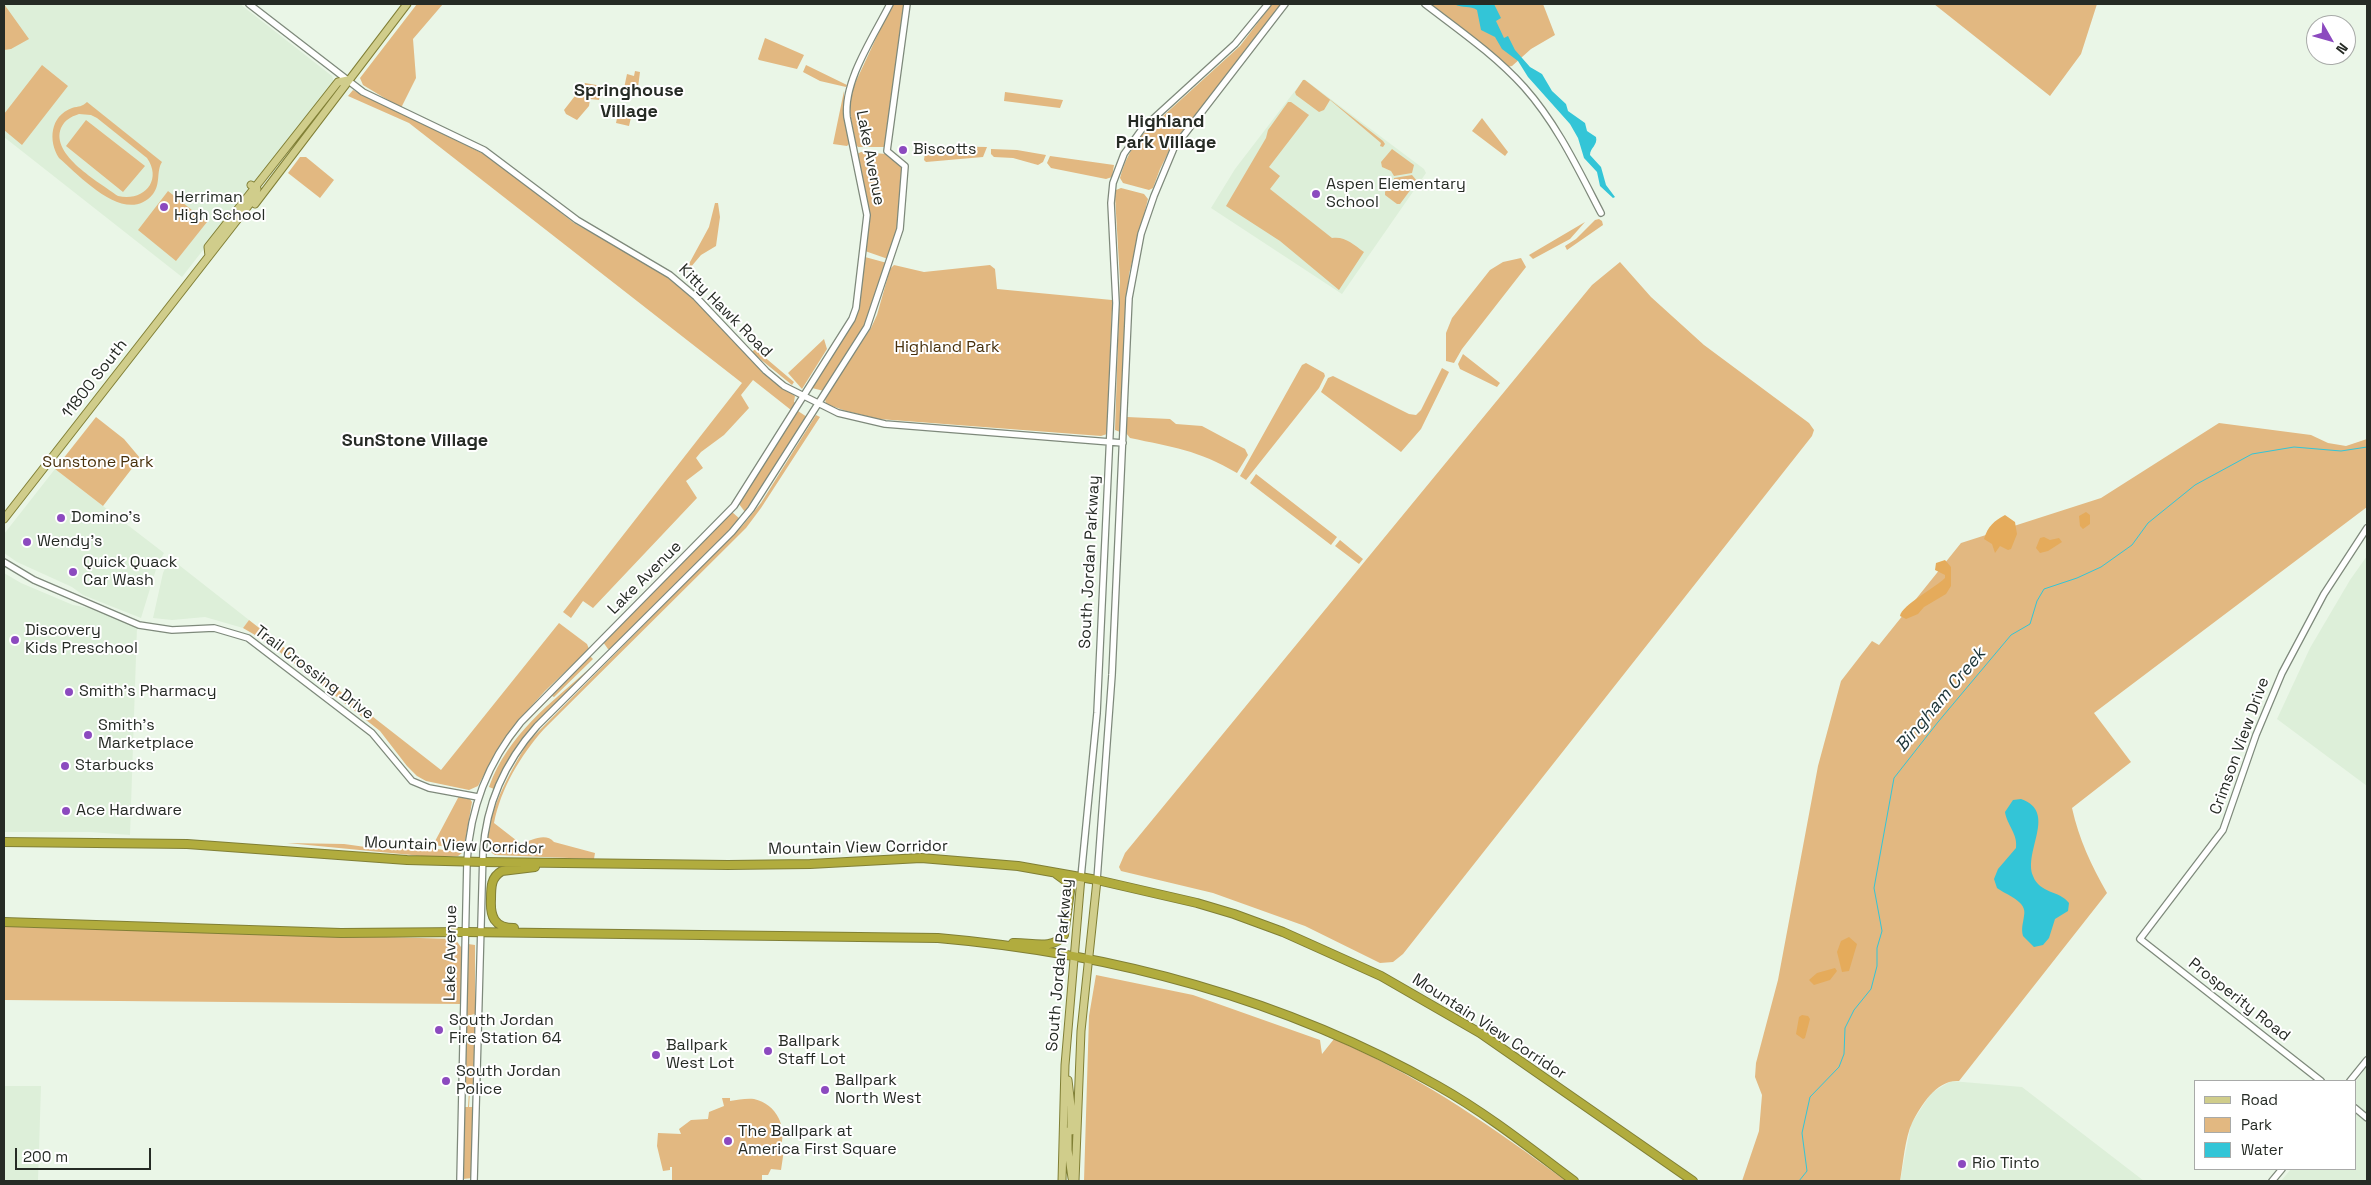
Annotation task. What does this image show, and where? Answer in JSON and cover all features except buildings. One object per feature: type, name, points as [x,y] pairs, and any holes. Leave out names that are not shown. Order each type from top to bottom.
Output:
[{"type":"highway","name":"Mountain View Corridor","points":[[4,842],[187,844],[407,860],[585,864],[810,864],[921,858],[982,862],[1044,870],[1097,880],[1197,903],[1234,914],[1326,950],[1381,976],[1480,1033],[1694,1181]]},
{"type":"highway","points":[[585,864],[509,869],[499,872],[491,885],[490,912],[494,920],[499,925],[508,928],[606,930],[648,935]]},
{"type":"highway","points":[[1001,944],[1026,943],[1050,945],[1059,941],[1064,935],[1070,893],[1069,886],[1059,875],[1044,870]]},
{"type":"highway","points":[[4,922],[341,934],[465,932],[938,938],[1001,944],[1138,969],[1210,989],[1344,1038],[1440,1087],[1574,1181]]},
{"type":"main road","name":"11800 South","points":[[4,520],[209,256],[218,251],[407,4]]},
{"type":"main road","name":"11800 South","points":[[209,256],[208,247],[246,194],[274,163],[338,82],[348,80]]},
{"type":"main road","points":[[274,163],[284,158],[294,147],[300,146],[301,136],[314,113]]},
{"type":"main road","points":[[209,256],[255,197],[258,191],[253,186]]},
{"type":"main road","name":"South Jordan Parkway","points":[[1074,1181],[1065,1065],[1081,877]]},
{"type":"main road","name":"South Jordan Parkway","points":[[1062,1181],[1070,1131],[1097,880]]},
{"type":"street","name":"Kitty Hawk Road","points":[[250,4],[372,97],[484,150],[577,220],[659,267],[696,297],[772,376],[818,405],[847,416],[885,424],[1123,443]]},
{"type":"street","name":"Lake Avenue","points":[[460,1181],[467,861],[470,830],[478,797],[497,756],[521,722],[734,506],[850,323],[856,308],[867,215],[848,122],[847,101],[853,80],[890,4]]},
{"type":"street","name":"Lake Avenue","points":[[474,1181],[483,862],[485,833],[493,800],[505,770],[518,749],[545,717],[737,527],[758,499],[873,315],[902,223],[905,166],[887,152],[907,4]]},
{"type":"street","name":"South Jordan Parkway","points":[[1081,877],[1097,721],[1116,303],[1111,198],[1117,168],[1142,128],[1234,44],[1268,4]]},
{"type":"street","name":"South Jordan Parkway","points":[[1097,880],[1110,713],[1131,281],[1141,234],[1174,148],[1286,4]]},
{"type":"street","points":[[1425,4],[1494,58],[1529,93],[1559,135],[1601,213]]},
{"type":"street","name":"Crimson View Drive","points":[[2140,939],[2220,835],[2229,815],[2256,735],[2286,665],[2324,594],[2367,528]]},
{"type":"street","name":"Trail Crossing Drive","points":[[4,562],[34,580],[140,625],[172,630],[214,628],[248,638],[376,736],[412,781],[428,788],[478,797]]},
{"type":"street","name":"Prosperity Road","points":[[2140,939],[2320,1080]]},
{"type":"street","points":[[2351,1080],[2367,1060]]},
{"type":"street","points":[[2356,1109],[2367,1118]]},
{"type":"street","points":[[2272,1181],[2281,1170]]},
{"type":"shaded area","name":"Herriman High School","points":[[4,4],[240,4],[332,76],[334,82],[182,277],[4,137]]},
{"type":"shaded area","name":"Aspen Elementary School","points":[[1304,79],[1424,169],[1426,173],[1342,294],[1211,208],[1235,169]]},
{"type":"shaded area","points":[[55,469],[164,553],[157,566],[141,618],[83,595],[72,587],[17,562],[4,553],[4,534]]},
{"type":"shaded area","points":[[2086,512],[2090,515],[2090,524],[2083,529],[2080,526],[2079,516]]},
{"type":"shaded area","points":[[2005,515],[2015,522],[2017,534],[2011,549],[2008,550],[2000,546],[1995,553],[1992,544],[1984,539],[1992,524]]},
{"type":"shaded area","points":[[2044,537],[2050,540],[2059,538],[2062,542],[2048,551],[2040,553],[2036,548],[2040,538]]},
{"type":"shaded area","points":[[2367,556],[2367,786],[2277,719],[2310,648],[2350,580]]},
{"type":"shaded area","points":[[170,558],[249,620],[243,628],[205,617],[172,620],[153,618],[163,573]]},
{"type":"shaded area","points":[[1945,560],[1951,567],[1951,586],[1946,594],[1924,607],[1918,614],[1906,619],[1900,616],[1906,607],[1945,578],[1945,575],[1935,570],[1936,563]]},
{"type":"shaded area","points":[[4,573],[21,583],[73,605],[89,608],[137,627],[130,835],[91,832],[4,832]]},
{"type":"shaded area","points":[[1849,937],[1857,944],[1849,971],[1842,972],[1837,952],[1841,941]]},
{"type":"shaded area","points":[[1835,968],[1837,971],[1830,980],[1814,985],[1809,980],[1817,973]]},
{"type":"shaded area","points":[[1802,1015],[1808,1016],[1810,1019],[1805,1038],[1803,1039],[1796,1034],[1799,1017]]},
{"type":"shaded area","points":[[2367,1066],[2367,1181],[2281,1181],[2290,1170],[2356,1170],[2356,1082]]},
{"type":"shaded area","points":[[1951,1081],[2022,1087],[2144,1181],[1900,1181],[1911,1124],[1931,1093]]},
{"type":"shaded area","points":[[4,1086],[41,1086],[38,1181],[4,1181]]},
{"type":"green space","points":[[4,4],[29,39],[11,49],[4,50]]},
{"type":"green space","points":[[417,4],[443,4],[413,39],[416,78],[401,108],[363,85],[360,78]]},
{"type":"green space","points":[[892,4],[906,4],[887,147],[858,147],[849,108],[851,92]]},
{"type":"green space","points":[[1272,4],[1282,4],[1172,145],[1153,188],[1149,190],[1123,183],[1120,178],[1124,167],[1131,151],[1141,136],[1240,46]]},
{"type":"green space","points":[[1428,4],[1543,4],[1555,35],[1531,49],[1512,66],[1507,67],[1482,45]]},
{"type":"green space","points":[[1934,4],[2097,4],[2081,54],[2050,96]]},
{"type":"green space","points":[[765,38],[804,55],[797,69],[759,60]]},
{"type":"green space","points":[[42,65],[68,86],[22,145],[4,130],[4,114]]},
{"type":"green space","points":[[806,65],[847,85],[846,87],[820,81],[803,72]]},
{"type":"green space","points":[[635,71],[640,72],[637,95],[631,91],[623,93],[627,74],[634,76]]},
{"type":"green space","points":[[1303,80],[1305,80],[1383,141],[1385,144],[1383,147],[1380,146],[1381,143],[1330,100],[1324,110],[1319,112],[1296,95],[1295,92]]},
{"type":"green space","points":[[585,83],[602,86],[599,100],[590,99],[589,106],[577,120],[566,114],[564,110]]},
{"type":"green space","points":[[353,90],[488,156],[574,223],[663,273],[703,308],[769,378],[795,396],[794,402],[796,404],[791,410],[753,380],[741,395],[749,408],[724,435],[696,458],[703,468],[686,481],[697,498],[593,608],[583,601],[571,618],[563,612],[742,383],[409,123],[348,96]]},
{"type":"green space","points":[[844,91],[844,116],[851,142],[847,146],[833,144]]},
{"type":"green space","points":[[1005,92],[1063,100],[1060,108],[1004,101]]},
{"type":"green space","points":[[87,102],[162,162],[155,190],[142,203],[130,205],[117,202],[104,195],[59,158],[55,151],[52,137],[55,123],[65,112]],"holes":[[[79,114],[91,115],[147,158],[153,174],[148,188],[142,193],[135,196],[118,196],[78,167],[69,158],[60,138],[61,128],[70,118]]]},
{"type":"green space","points":[[1288,102],[1291,102],[1309,115],[1269,167],[1280,176],[1270,189],[1332,238],[1345,239],[1364,252],[1339,290],[1280,241],[1226,206],[1266,138],[1268,130]]},
{"type":"green space","points":[[620,104],[626,109],[633,109],[629,126],[616,123]]},
{"type":"green space","points":[[1482,118],[1508,152],[1505,156],[1472,131]]},
{"type":"green space","points":[[86,120],[145,166],[123,192],[66,146]]},
{"type":"green space","points":[[926,145],[987,147],[983,157],[926,162],[924,160]]},
{"type":"green space","points":[[991,149],[1017,150],[1046,155],[1043,162],[1038,165],[1013,158],[994,157],[991,154]]},
{"type":"green space","points":[[1392,149],[1414,165],[1412,173],[1394,176],[1391,171],[1382,167],[1381,162]]},
{"type":"green space","points":[[861,152],[886,154],[903,168],[901,216],[888,259],[865,251],[869,222],[857,154]]},
{"type":"green space","points":[[1050,156],[1114,165],[1112,177],[1106,179],[1051,168],[1047,163]]},
{"type":"green space","points":[[300,157],[306,157],[334,180],[320,198],[288,173]]},
{"type":"green space","points":[[1412,175],[1417,181],[1400,204],[1397,204],[1385,195],[1394,178]]},
{"type":"green space","points":[[1121,188],[1144,194],[1148,199],[1129,274],[1120,432],[1115,430],[1120,281],[1115,196],[1116,190]]},
{"type":"green space","points":[[168,191],[207,222],[176,261],[138,230]]},
{"type":"green space","points":[[715,203],[718,203],[720,217],[716,246],[701,255],[685,274],[709,227]]},
{"type":"green space","points":[[1599,219],[1603,225],[1567,250],[1565,246],[1576,239],[1595,220]]},
{"type":"green space","points":[[1585,222],[1570,239],[1533,259],[1529,255]]},
{"type":"green space","points":[[865,257],[887,263],[868,322],[824,391],[812,388],[852,322]]},
{"type":"green space","points":[[1521,258],[1526,267],[1462,349],[1454,363],[1446,361],[1446,333],[1452,318],[1490,270],[1503,262]]},
{"type":"green space","points":[[1620,262],[1651,297],[1704,345],[1809,423],[1814,430],[1812,436],[1403,954],[1393,962],[1380,963],[1305,926],[1213,893],[1121,871],[1119,867],[1125,853],[1592,285]]},
{"type":"green space","name":"Highland Park","points":[[894,265],[924,272],[990,265],[995,269],[997,289],[1112,300],[1114,308],[1112,310],[1107,434],[1101,436],[879,419],[826,404],[825,399],[827,395],[871,328],[877,315],[890,269]]},
{"type":"green space","points":[[824,339],[827,349],[802,389],[788,373]]},
{"type":"green space","points":[[755,349],[794,382],[792,385],[754,354],[752,352]]},
{"type":"green space","points":[[1463,354],[1500,383],[1497,387],[1460,369],[1458,364]]},
{"type":"green space","points":[[1306,363],[1324,373],[1325,376],[1319,388],[1246,480],[1240,476],[1302,365]]},
{"type":"green space","points":[[1442,368],[1449,372],[1421,429],[1401,452],[1321,392],[1328,378],[1333,376],[1409,414],[1416,415],[1421,410]]},
{"type":"green space","points":[[798,411],[807,417],[745,512],[739,504]]},
{"type":"green space","points":[[816,415],[820,417],[746,528],[544,729],[519,761],[501,797],[494,823],[521,844],[543,837],[554,842],[595,853],[594,859],[495,855],[489,847],[488,833],[492,817],[506,781],[529,741],[743,525],[761,503]]},
{"type":"green space","name":"Sunstone Park","points":[[96,417],[124,439],[140,458],[103,506],[55,469]]},
{"type":"green space","points":[[1127,417],[1170,419],[1176,424],[1202,426],[1245,449],[1248,455],[1237,473],[1197,454],[1130,438],[1126,433]]},
{"type":"green space","points":[[2219,423],[2311,435],[2328,443],[2346,446],[2367,439],[2367,507],[2094,713],[2131,762],[2072,808],[2086,852],[2107,893],[1959,1081],[1951,1081],[1944,1084],[1925,1101],[1910,1129],[1900,1181],[1742,1181],[1759,1131],[1762,1095],[1755,1077],[1756,1063],[1778,980],[1818,766],[1841,681],[1872,641],[1879,645],[1961,543],[2101,498]]},
{"type":"green space","points":[[1256,474],[1337,537],[1331,545],[1250,483]]},
{"type":"green space","points":[[732,512],[740,519],[731,530],[608,649],[603,642]]},
{"type":"green space","points":[[1340,540],[1363,559],[1359,564],[1335,546]]},
{"type":"green space","points":[[249,620],[441,770],[559,623],[587,644],[589,649],[545,691],[517,722],[497,750],[478,786],[469,790],[426,781],[417,776],[380,731],[267,642],[243,628]]},
{"type":"green space","points":[[590,656],[593,659],[554,697],[552,696],[525,724]]},
{"type":"green space","points":[[590,668],[521,740],[494,789],[489,787],[497,768],[519,735],[546,707]]},
{"type":"green space","points":[[525,724],[510,743],[502,756],[508,745]]},
{"type":"green space","points":[[459,796],[470,799],[472,802],[464,849],[433,845]]},
{"type":"green space","points":[[287,843],[344,844],[380,849],[431,848],[462,853],[458,856],[422,856]]},
{"type":"green space","points":[[4,926],[455,939],[461,947],[462,1004],[4,1000]]},
{"type":"green space","points":[[468,944],[475,945],[475,1014],[466,1016]]},
{"type":"green space","points":[[1096,975],[1193,995],[1320,1040],[1322,1054],[1334,1039],[1405,1074],[1459,1106],[1566,1181],[1084,1181],[1089,1016]]},
{"type":"green space","points":[[475,1023],[473,1091],[470,1092],[469,1107],[473,1107],[472,1178],[463,1179],[464,1107],[468,1107],[469,1091],[465,1091],[466,1024]]},
{"type":"green space","name":"The Ballpark at America First Square","points":[[722,1098],[730,1098],[730,1101],[754,1099],[769,1106],[774,1111],[779,1118],[783,1133],[780,1149],[784,1150],[781,1170],[771,1169],[768,1175],[762,1175],[762,1181],[672,1181],[672,1167],[670,1167],[670,1170],[663,1171],[657,1146],[658,1133],[681,1134],[679,1129],[691,1120],[708,1119],[709,1112],[724,1106]]},
{"type":"water","points":[[1454,4],[1494,4],[1501,18],[1496,21],[1504,38],[1508,36],[1515,50],[1530,67],[1542,74],[1552,91],[1566,104],[1568,111],[1585,123],[1587,131],[1596,137],[1596,142],[1590,155],[1601,167],[1606,185],[1615,197],[1613,198],[1600,186],[1597,172],[1584,158],[1578,138],[1570,124],[1528,77],[1518,61],[1502,49],[1495,37],[1481,30],[1477,10]]},
{"type":"water","points":[[2021,799],[2032,805],[2037,813],[2037,833],[2031,866],[2033,876],[2040,886],[2069,903],[2068,911],[2055,919],[2049,938],[2043,945],[2034,947],[2023,936],[2023,906],[2020,902],[1997,888],[1994,879],[1998,869],[2016,848],[2014,834],[2005,812],[2013,800]]},
{"type":"waterway","name":"Bingham Creek","points":[[1799,1181],[1807,1171],[1802,1133],[1810,1097],[1839,1067],[1844,1054],[1845,1028],[1854,1010],[1871,989],[1877,966],[1877,948],[1882,931],[1874,888],[1894,778],[2011,635],[2030,624],[2037,601],[2044,589],[2077,578],[2101,567],[2132,545],[2148,523],[2195,485],[2252,454],[2294,447],[2341,451],[2367,447]]},
{"type":"place","name":"Biscotts","points":[[903,150]]},
{"type":"place","name":"Aspen Elementary School","points":[[1316,194]]},
{"type":"place","name":"Herriman High School","points":[[164,207]]},
{"type":"place","name":"Domino's","points":[[61,518]]},
{"type":"place","name":"Wendy's","points":[[27,542]]},
{"type":"place","name":"Quick Quack Car Wash","points":[[73,572]]},
{"type":"place","name":"Discovery Kids Preschool","points":[[15,640]]},
{"type":"place","name":"Smith's Pharmacy","points":[[69,692]]},
{"type":"place","name":"Smith's Marketplace","points":[[88,735]]},
{"type":"place","name":"Starbucks","points":[[65,766]]},
{"type":"place","name":"Ace Hardware","points":[[66,811]]},
{"type":"place","name":"South Jordan Fire Station 64","points":[[439,1030]]},
{"type":"place","name":"Ballpark Staff Lot","points":[[768,1051]]},
{"type":"place","name":"Ballpark West Lot","points":[[656,1055]]},
{"type":"place","name":"South Jordan Police","points":[[446,1081]]},
{"type":"place","name":"Ballpark North West","points":[[825,1090]]},
{"type":"place","name":"The Ballpark at America First Square","points":[[728,1141]]},
{"type":"place","name":"Rio Tinto","points":[[1962,1164]]},
{"type":"district","name":"Springhouse Village","points":[[629,101]]},
{"type":"district","name":"Highland Park Village","points":[[1166,132]]},
{"type":"district","name":"SunStone Village","points":[[415,441]]}]
